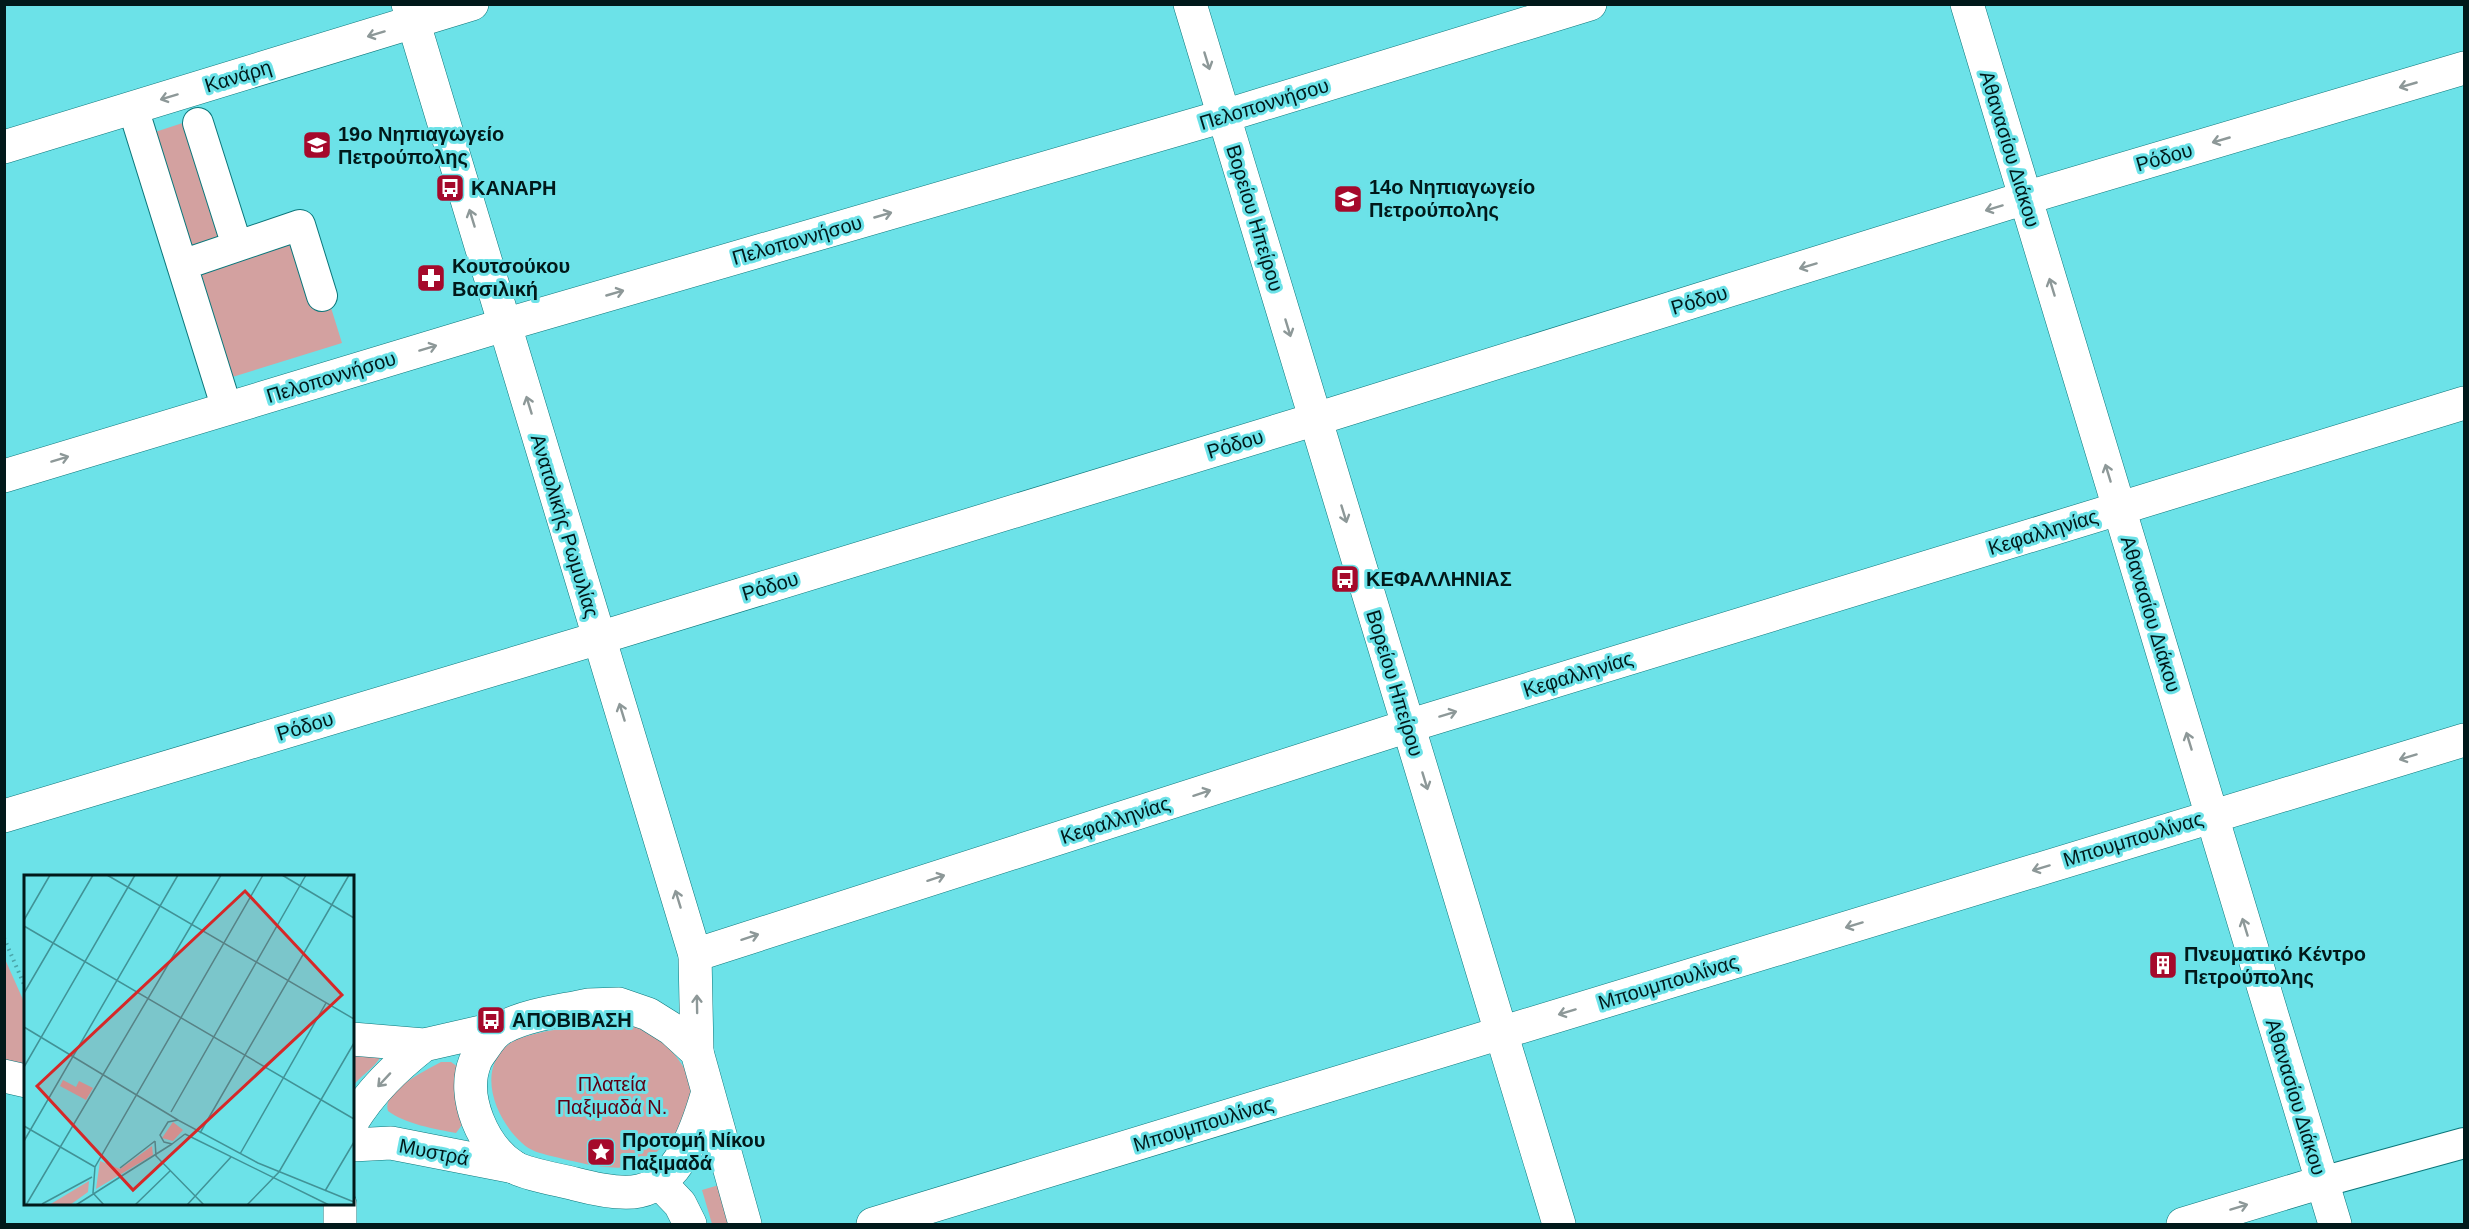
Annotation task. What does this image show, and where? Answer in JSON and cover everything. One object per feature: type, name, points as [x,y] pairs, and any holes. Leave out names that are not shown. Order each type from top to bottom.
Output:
[{"type":"street","name":"Κανάρη","points":[[4,147],[133,108],[410,14],[472,4]]},
{"type":"street","name":"Βορείου Ηπείρου","points":[[1190,4],[1559,1224]]},
{"type":"street","name":"Πελοποννήσου","points":[[4,476],[504,325],[1224,116],[1590,4]]},
{"type":"street","name":"Αθανασίου Διάκου","points":[[1966,4],[2335,1224]]},
{"type":"street","name":"Ανατολικής Ρωμυλίας","points":[[410,14],[695,955],[697,1052]]},
{"type":"street","name":"Ρόδου","points":[[4,816],[599,638],[1316,419],[2025,198],[2464,68]]},
{"type":"street","points":[[133,108],[227,409]]},
{"type":"street","points":[[198,123],[237,246]]},
{"type":"street","points":[[182,265],[300,225],[321,296]]},
{"type":"street","name":"Κεφαλληνίας","points":[[695,955],[1408,726],[2464,403]]},
{"type":"street","name":"Μπουμπουλίνας","points":[[873,1224],[2464,740]]},
{"type":"street","points":[[354,1039],[424,1045],[588,1005],[619,1004],[660,1021],[697,1052],[707,1095],[746,1224]]},
{"type":"street","points":[[502,1027],[488,1041],[475,1062],[471,1082],[475,1112],[485,1136],[514,1167],[582,1186],[642,1191],[658,1181],[677,1164],[690,1143],[707,1095]]},
{"type":"street","points":[[354,1119],[364,1103],[396,1067],[424,1045]]},
{"type":"street","points":[[4,1076],[24,1081]]},
{"type":"street","name":"Μυστρά","points":[[354,1145],[391,1143],[514,1167]]},
{"type":"street","points":[[2183,1224],[2322,1182],[2464,1143]]},
{"type":"street","points":[[658,1181],[680,1204],[690,1224]]},
{"type":"street","points":[[340,1205],[340,1224]]},
{"type":"path","points":[[4,938],[24,984]]},
{"type":"green space","points":[[201,117],[239,238],[303,218],[342,343],[226,379],[149,134]]},
{"type":"green space","points":[[4,957],[24,1002],[24,1066],[5,1060]]},
{"type":"green space","name":"Πλατεία Παξιμαδά Ν.","points":[[620,1023],[636,1024],[659,1039],[678,1059],[685,1071],[691,1083],[693,1095],[689,1112],[678,1130],[649,1158],[627,1167],[605,1167],[582,1163],[539,1153],[525,1146],[504,1121],[493,1095],[491,1081],[493,1067],[499,1055],[509,1044],[546,1031]]},
{"type":"green space","points":[[354,1045],[382,1053],[377,1062],[354,1085]]},
{"type":"green space","points":[[441,1062],[451,1062],[458,1067],[462,1125],[456,1133],[411,1123],[388,1111],[391,1096],[398,1089]]},
{"type":"green space","points":[[719,1185],[730,1224],[712,1224],[702,1190]]},
{"type":"place","name":"19ο Νηπιαγωγείο Πετρούπολης","points":[[317,145]]},
{"type":"place","name":"ΚΑΝΑΡΗ","points":[[450,188]]},
{"type":"place","name":"14ο Νηπιαγωγείο Πετρούπολης","points":[[1348,199]]},
{"type":"place","name":"Κουτσούκου Βασιλική","points":[[431,278]]},
{"type":"place","name":"ΚΕΦΑΛΛΗΝΙΑΣ","points":[[1345,579]]},
{"type":"place","name":"Πνευματικό Κέντρο Πετρούπολης","points":[[2163,965]]},
{"type":"place","name":"ΑΠΟΒΙΒΑΣΗ","points":[[491,1020]]},
{"type":"place","name":"Προτομή Νίκου Παξιμαδά","points":[[601,1152]]}]
